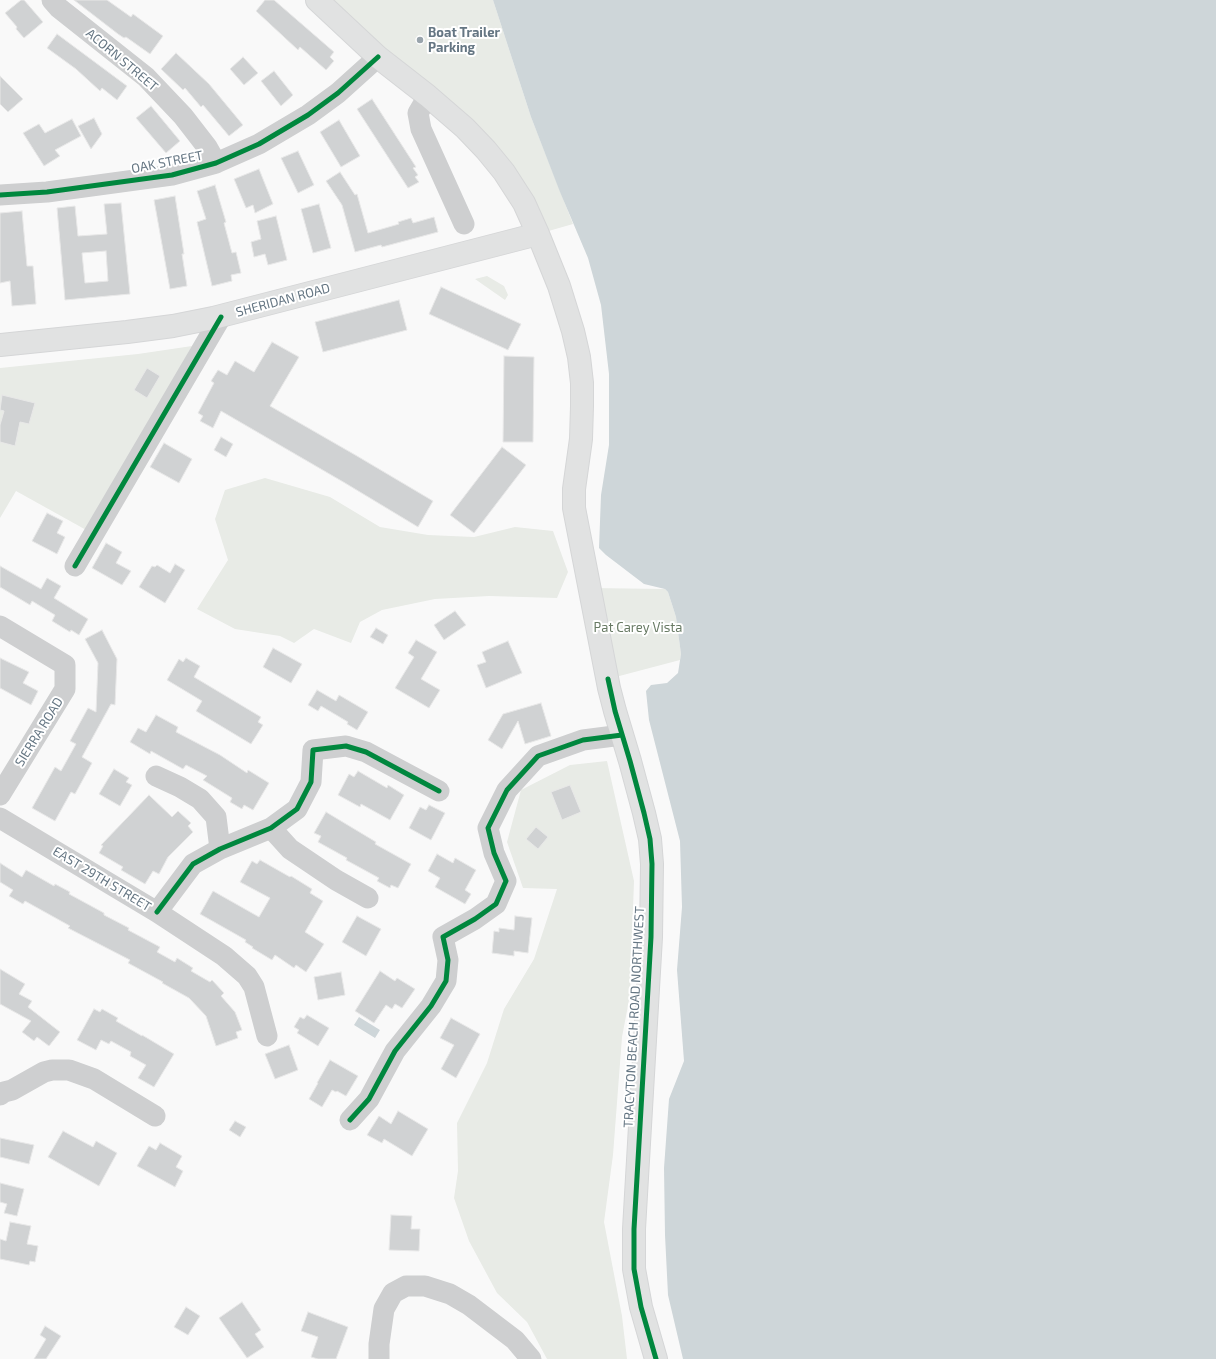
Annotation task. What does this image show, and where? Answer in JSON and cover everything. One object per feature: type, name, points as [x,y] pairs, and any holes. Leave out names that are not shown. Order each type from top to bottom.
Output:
[{"type":"main road","name":"TRACYTON BEACH ROAD NORTHWEST","points":[[317,0],[378,56],[465,128],[500,167],[524,203],[552,267],[566,305],[579,357],[582,383],[581,439],[574,489],[574,508],[609,688],[644,813],[650,839],[652,864],[651,937],[634,1229],[634,1269],[640,1307],[656,1359]]},
{"type":"main road","name":"SHERIDAN ROAD","points":[[0,345],[173,326],[221,317],[538,234]]},
{"type":"street","name":"ACORN STREET","points":[[52,0],[59,8],[146,77],[183,116],[207,148],[216,163]]},
{"type":"street","name":"OAK STREET","points":[[0,195],[47,192],[172,175],[216,163],[258,144],[308,115],[338,93],[378,56]]},
{"type":"street","points":[[428,96],[418,113],[421,129],[464,224]]},
{"type":"street","points":[[75,566],[221,317]]},
{"type":"street","name":"SIERRA ROAD","points":[[0,626],[65,665],[65,689],[0,795]]},
{"type":"street","points":[[350,1120],[369,1099],[395,1051],[431,1006],[446,981],[448,960],[443,937],[475,919],[496,904],[506,882],[494,853],[488,828],[507,790],[538,756],[583,740],[622,735]]},
{"type":"street","points":[[157,912],[193,864],[220,848],[271,828],[297,809],[312,782],[313,750],[346,746],[366,752],[438,791]]},
{"type":"street","points":[[156,776],[200,800],[216,817],[220,848]]},
{"type":"street","name":"EAST 29TH STREET","points":[[0,818],[157,912],[224,956],[247,976],[254,987],[267,1036]]},
{"type":"street","points":[[271,828],[290,849],[336,880],[368,898]]},
{"type":"street","points":[[0,1095],[44,1072],[52,1070],[69,1070],[94,1079],[155,1116]]},
{"type":"street","points":[[379,1359],[378,1344],[384,1309],[393,1294],[406,1286],[425,1286],[450,1294],[469,1305],[514,1340],[531,1359]]},
{"type":"green space","points":[[317,0],[493,0],[531,117],[573,224],[538,234],[514,187]]},
{"type":"green space","points":[[487,276],[504,286],[508,295],[505,300],[475,279]]},
{"type":"green space","points":[[192,346],[88,531],[16,491],[0,518],[0,368],[138,354]]},
{"type":"green space","points":[[265,478],[330,497],[380,527],[428,535],[474,537],[515,527],[553,531],[568,572],[557,598],[489,596],[435,599],[382,610],[360,622],[351,643],[314,629],[294,643],[280,636],[235,629],[197,609],[228,560],[215,519],[225,490]]},
{"type":"green space","name":"Pat Carey Vista","points":[[590,588],[665,589],[668,592],[676,617],[681,654],[680,660],[608,679]]},
{"type":"green space","points":[[607,761],[634,881],[630,995],[622,1037],[613,1155],[604,1222],[622,1316],[627,1359],[547,1359],[527,1322],[497,1293],[469,1241],[454,1198],[458,1171],[457,1123],[487,1063],[504,1009],[534,959],[557,889],[523,888],[507,842],[521,790],[570,765]]},
{"type":"shaded area","points":[[493,0],[1216,0],[1216,1359],[683,1359],[668,1295],[664,1168],[669,1099],[684,1061],[677,970],[682,907],[680,841],[649,720],[646,691],[651,685],[667,683],[678,673],[681,654],[676,617],[668,592],[665,589],[644,584],[599,548],[601,495],[609,445],[609,374],[601,305],[588,258],[560,192],[531,117]]},
{"type":"shaded area","points":[[359,1017],[380,1030],[375,1038],[354,1025]]},
{"type":"building","points":[[21,0],[24,0],[43,22],[24,38],[5,13]]},
{"type":"building","points":[[74,0],[107,0],[131,17],[133,14],[163,36],[150,54],[126,37],[124,38],[118,34]]},
{"type":"building","points":[[265,0],[274,0],[334,52],[330,57],[334,61],[326,70],[300,47],[298,50],[256,11]]},
{"type":"building","points":[[57,34],[127,86],[117,100],[102,88],[100,91],[76,69],[47,48]]},
{"type":"building","points":[[176,53],[209,84],[243,125],[229,136],[203,105],[201,107],[185,88],[183,90],[161,69]]},
{"type":"building","points":[[243,57],[258,73],[244,85],[230,69]]},
{"type":"building","points":[[274,71],[293,95],[281,106],[261,81]]},
{"type":"building","points":[[0,76],[23,99],[8,112],[0,104]]},
{"type":"building","points":[[372,99],[416,167],[413,168],[418,175],[415,177],[419,182],[408,188],[357,109]]},
{"type":"building","points":[[151,106],[180,141],[166,153],[136,118]]},
{"type":"building","points":[[94,118],[102,134],[91,149],[78,126]]},
{"type":"building","points":[[72,119],[81,136],[55,150],[60,156],[44,166],[23,133],[39,124],[45,133]]},
{"type":"building","points":[[339,120],[360,156],[341,167],[320,132]]},
{"type":"building","points":[[298,151],[314,185],[298,193],[281,158]]},
{"type":"building","points":[[259,169],[273,204],[255,213],[253,205],[246,208],[234,179]]},
{"type":"building","points":[[340,172],[355,195],[357,194],[368,233],[399,224],[398,222],[411,218],[413,223],[434,217],[438,232],[382,247],[381,245],[355,252],[342,205],[326,181]]},
{"type":"building","points":[[215,185],[226,222],[224,223],[232,253],[236,252],[241,273],[231,275],[232,281],[212,286],[197,222],[206,219],[197,191]]},
{"type":"building","points":[[175,196],[184,254],[182,254],[187,286],[170,289],[154,200]]},
{"type":"building","points":[[121,203],[130,294],[65,300],[57,208],[75,206],[78,236],[107,234],[104,204]],"holes":[[[106,251],[108,281],[85,283],[82,253]]]},
{"type":"building","points":[[319,204],[331,248],[313,253],[301,209]]},
{"type":"building","points":[[22,211],[27,266],[33,266],[36,304],[12,306],[10,281],[0,283],[0,213]]},
{"type":"building","points":[[276,216],[287,260],[268,265],[265,254],[254,257],[251,242],[261,239],[257,221]]},
{"type":"building","points":[[441,287],[521,324],[508,350],[429,314]]},
{"type":"building","points":[[399,300],[407,330],[323,352],[315,322]]},
{"type":"building","points":[[272,342],[299,357],[270,406],[433,501],[418,527],[221,411],[213,428],[200,421],[203,416],[198,413],[214,383],[211,381],[218,370],[227,375],[235,361],[254,372]]},
{"type":"building","points":[[504,356],[534,357],[533,442],[503,442]]},
{"type":"building","points":[[147,368],[160,376],[147,398],[134,390]]},
{"type":"building","points":[[2,395],[35,403],[29,424],[20,422],[15,446],[0,442],[0,425],[4,411],[0,410]]},
{"type":"building","points":[[221,437],[233,444],[226,457],[214,450]]},
{"type":"building","points":[[164,443],[192,459],[179,483],[150,467]]},
{"type":"building","points":[[502,447],[526,465],[474,533],[450,515]]},
{"type":"building","points":[[47,513],[63,521],[57,533],[65,537],[57,554],[32,541]]},
{"type":"building","points":[[106,543],[122,552],[116,563],[131,571],[122,585],[92,568]]},
{"type":"building","points":[[175,564],[185,570],[165,603],[139,587],[152,566],[155,567],[157,565],[170,573]]},
{"type":"building","points":[[0,566],[41,589],[47,578],[61,586],[54,598],[88,619],[79,635],[71,630],[70,632],[52,621],[55,615],[32,601],[30,605],[0,587]]},
{"type":"building","points":[[455,611],[466,625],[444,640],[434,625]]},
{"type":"building","points":[[376,628],[388,635],[383,644],[370,637]]},
{"type":"building","points":[[102,630],[117,659],[115,705],[111,704],[82,757],[92,763],[75,794],[71,792],[55,821],[32,808],[55,767],[61,771],[76,744],[70,741],[88,708],[96,712],[98,663],[85,639]]},
{"type":"building","points":[[416,640],[437,652],[421,679],[440,690],[429,708],[395,688],[414,657],[408,653]]},
{"type":"building","points":[[508,641],[522,673],[486,688],[477,665],[486,662],[482,652]]},
{"type":"building","points":[[273,648],[302,664],[291,683],[263,667]]},
{"type":"building","points":[[0,658],[29,672],[23,683],[38,691],[31,705],[0,688]]},
{"type":"building","points":[[186,658],[200,666],[194,677],[261,717],[258,722],[263,725],[251,744],[196,711],[202,701],[167,680],[179,659],[183,662]]},
{"type":"building","points":[[317,690],[336,701],[339,695],[368,712],[357,730],[347,724],[348,722],[321,706],[318,711],[308,705]]},
{"type":"building","points":[[541,703],[551,736],[525,744],[518,721],[502,749],[488,740],[503,714]]},
{"type":"building","points":[[156,715],[178,727],[176,732],[220,755],[247,773],[248,770],[269,783],[253,810],[244,805],[242,809],[230,802],[232,798],[203,780],[207,776],[186,765],[183,769],[151,751],[150,754],[130,742],[138,728],[146,732]]},
{"type":"building","points":[[114,769],[129,778],[126,782],[132,785],[120,806],[99,794]]},
{"type":"building","points":[[358,771],[387,788],[388,785],[404,795],[390,820],[361,804],[360,807],[338,795],[349,774],[354,777]]},
{"type":"building","points":[[570,785],[581,812],[562,820],[551,792]]},
{"type":"building","points":[[149,795],[172,817],[178,811],[191,823],[188,826],[193,832],[168,857],[159,874],[153,871],[145,884],[121,870],[123,867],[99,853],[103,846],[101,845]]},
{"type":"building","points":[[429,805],[445,813],[431,840],[409,828],[420,807],[426,810]]},
{"type":"building","points":[[326,812],[376,842],[375,844],[411,864],[398,888],[391,885],[390,888],[377,881],[379,878],[346,860],[347,858],[318,842],[321,836],[314,833]]},
{"type":"building","points":[[536,827],[548,837],[538,849],[526,839]]},
{"type":"building","points":[[437,854],[453,863],[455,858],[476,870],[465,890],[471,894],[465,904],[435,887],[440,878],[428,871]]},
{"type":"building","points":[[260,860],[312,889],[310,893],[323,901],[305,932],[324,944],[306,972],[296,965],[294,968],[275,955],[272,960],[252,948],[253,947],[245,942],[246,940],[200,914],[213,891],[259,917],[270,898],[240,882],[252,861],[257,864]]},
{"type":"building","points":[[0,863],[22,877],[26,870],[54,886],[55,884],[70,892],[69,894],[129,928],[128,930],[160,947],[157,952],[175,962],[177,958],[193,968],[191,971],[210,982],[212,980],[224,993],[221,996],[235,1012],[242,1030],[236,1032],[238,1038],[216,1046],[206,1016],[189,998],[128,963],[130,960],[68,928],[70,926],[25,901],[23,904],[9,896],[13,890],[0,882]]},
{"type":"building","points":[[357,916],[381,929],[366,956],[342,942]]},
{"type":"building","points":[[515,916],[532,918],[528,953],[514,951],[514,956],[492,953],[494,931],[499,932],[499,928],[514,930]]},
{"type":"building","points":[[0,969],[25,984],[19,994],[32,1001],[28,1007],[60,1032],[49,1046],[37,1037],[34,1041],[22,1032],[31,1021],[0,1004]]},
{"type":"building","points":[[380,971],[395,981],[397,978],[415,989],[402,1008],[395,1004],[392,1009],[386,1005],[374,1023],[355,1011]]},
{"type":"building","points":[[341,972],[345,995],[318,1000],[314,977]]},
{"type":"building","points":[[94,1009],[100,1012],[102,1009],[118,1018],[116,1021],[174,1054],[154,1087],[138,1078],[146,1065],[130,1056],[131,1052],[111,1041],[109,1044],[101,1040],[96,1050],[77,1040]]},
{"type":"building","points":[[307,1015],[329,1028],[318,1046],[297,1033],[299,1030],[294,1027],[300,1017],[304,1019]]},
{"type":"building","points":[[451,1018],[480,1034],[456,1078],[441,1069],[454,1045],[440,1038]]},
{"type":"building","points":[[289,1045],[298,1070],[275,1079],[265,1054]]},
{"type":"building","points":[[330,1060],[358,1076],[346,1096],[332,1090],[322,1107],[309,1099]]},
{"type":"building","points":[[398,1111],[428,1129],[412,1156],[384,1139],[382,1143],[367,1135],[379,1116],[391,1124]]},
{"type":"building","points":[[235,1121],[246,1127],[240,1137],[229,1130]]},
{"type":"building","points":[[63,1131],[93,1147],[96,1141],[117,1153],[99,1186],[48,1157]]},
{"type":"building","points":[[0,1138],[34,1145],[29,1164],[0,1157]]},
{"type":"building","points":[[160,1143],[182,1156],[176,1167],[183,1171],[175,1187],[137,1166],[149,1146],[156,1150]]},
{"type":"building","points":[[0,1183],[24,1189],[17,1216],[4,1213],[7,1204],[0,1202]]},
{"type":"building","points":[[391,1215],[412,1216],[411,1229],[420,1229],[419,1251],[389,1250]]},
{"type":"building","points":[[10,1222],[31,1226],[27,1244],[38,1246],[35,1262],[30,1261],[29,1265],[0,1259],[0,1239],[6,1241]]},
{"type":"building","points":[[242,1302],[261,1330],[255,1334],[264,1347],[247,1358],[219,1318]]},
{"type":"building","points":[[186,1307],[200,1316],[188,1335],[174,1327]]},
{"type":"building","points":[[308,1312],[348,1327],[336,1359],[318,1359],[311,1357],[318,1337],[301,1331]]},
{"type":"building","points":[[45,1326],[61,1336],[46,1359],[34,1359],[46,1339],[40,1335]]},
{"type":"cycle path","points":[[0,195],[47,192],[172,175],[216,163],[259,144],[308,115],[338,93],[378,57]]},
{"type":"cycle path","points":[[75,566],[221,317]]},
{"type":"cycle path","points":[[608,679],[615,711],[644,813],[650,839],[652,864],[651,937],[634,1229],[634,1269],[641,1307],[656,1359]]},
{"type":"cycle path","points":[[350,1120],[369,1099],[395,1051],[431,1006],[446,981],[448,960],[443,937],[475,919],[496,904],[506,881],[494,853],[488,828],[507,790],[538,756],[583,740],[622,735]]},
{"type":"cycle path","points":[[157,912],[193,864],[220,849],[271,828],[297,809],[311,782],[313,750],[346,746],[366,752],[439,791]]},
{"type":"place","name":"Boat Trailer Parking","points":[[420,40]]}]
